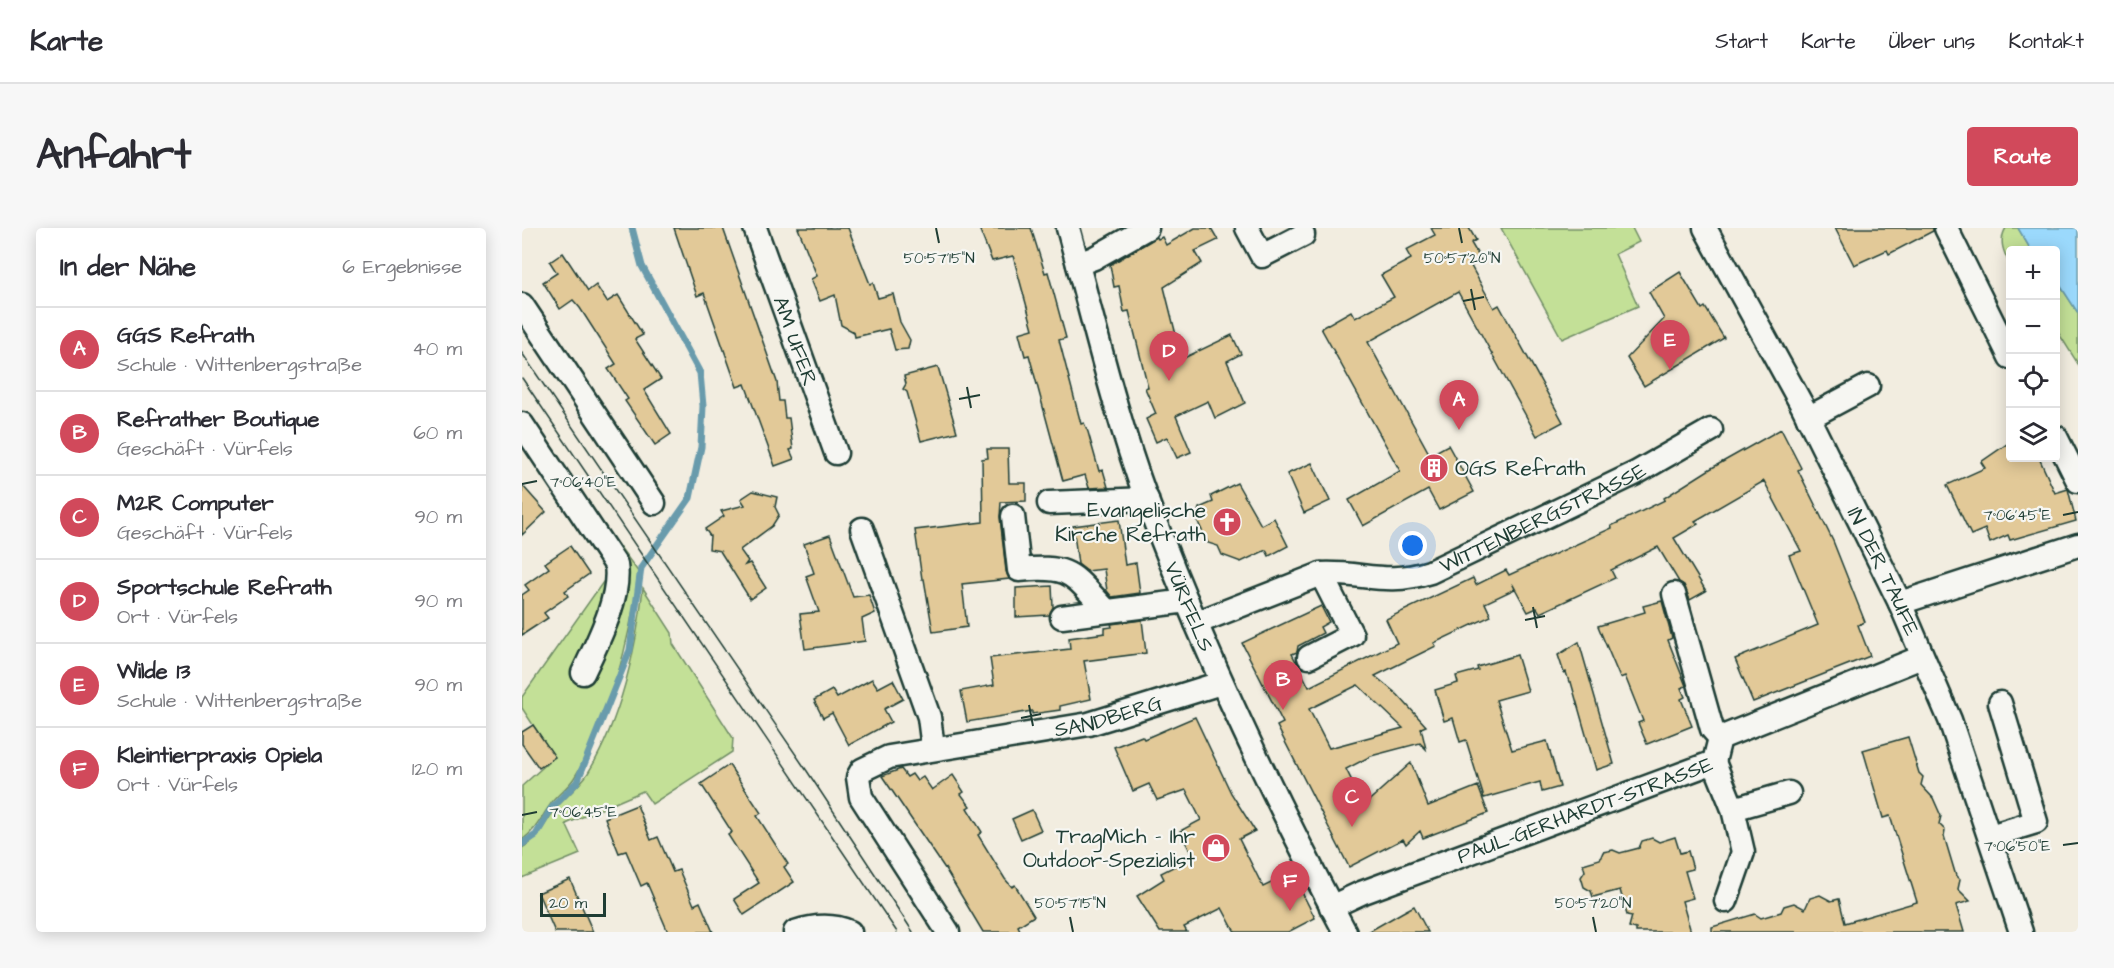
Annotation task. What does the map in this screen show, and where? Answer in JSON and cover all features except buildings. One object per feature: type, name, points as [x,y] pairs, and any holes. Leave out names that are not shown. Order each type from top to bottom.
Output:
[{"type":"street","name":"AM UFER","points":[[755,228],[836,453]]},
{"type":"street","name":"VÜRFELS","points":[[1068,228],[1147,499],[1221,682],[1261,769],[1345,932]]},
{"type":"street","points":[[1078,264],[1094,258],[1147,228]]},
{"type":"street","points":[[1247,228],[1262,256],[1303,235]]},
{"type":"street","name":"IN DER TAUFE","points":[[1705,228],[1808,418],[1900,603],[1950,720],[2021,932]]},
{"type":"street","points":[[1946,228],[2009,354]]},
{"type":"street","points":[[522,305],[654,503]]},
{"type":"street","points":[[1808,418],[1868,386]]},
{"type":"street","points":[[522,424],[616,565],[618,582],[600,636],[583,673]]},
{"type":"street","name":"WITTENBERGSTRASSE","points":[[1196,623],[1321,573],[1341,573],[1385,580],[1409,578],[1430,572],[1636,473],[1711,430]]},
{"type":"street","points":[[2060,447],[2078,481]]},
{"type":"street","points":[[1049,503],[1147,499]]},
{"type":"street","points":[[1012,516],[1019,570],[1050,567],[1064,570],[1107,611]]},
{"type":"street","points":[[862,529],[929,717],[933,748]]},
{"type":"street","points":[[1900,603],[2078,545]]},
{"type":"street","points":[[1309,657],[1352,635],[1321,573]]},
{"type":"street","points":[[1674,594],[1712,729],[1720,738]]},
{"type":"street","points":[[1062,617],[1187,600]]},
{"type":"street","name":"PAUL-GERHARDT-STRASSE","points":[[1331,907],[1361,893],[1714,762],[1720,738],[1922,657]]},
{"type":"street","name":"SANDBERG","points":[[948,932],[861,797],[858,777],[862,770],[889,757],[933,748],[959,747],[1089,724],[1221,682]]},
{"type":"street","points":[[1990,836],[2036,822],[2000,703]]},
{"type":"street","points":[[1714,762],[1733,809],[1743,852],[1726,901]]},
{"type":"street","points":[[1733,809],[1788,793]]},
{"type":"street","points":[[795,932],[838,927],[850,932]]},
{"type":"green space","points":[[1501,228],[1632,228],[1639,242],[1615,254],[1638,306],[1562,339]]},
{"type":"green space","points":[[2006,228],[2018,228],[2029,246],[2006,246],[2006,256],[2002,242]]},
{"type":"green space","points":[[2060,285],[2078,313],[2078,364],[2060,335]]},
{"type":"green space","points":[[620,547],[639,573],[624,652],[608,705],[587,755],[574,778],[522,840],[522,786],[554,757],[522,708],[522,697],[608,575],[604,569]]},
{"type":"green space","points":[[643,588],[672,633],[673,644],[733,738],[732,752],[652,804],[643,791],[566,824],[580,854],[522,878],[522,848],[539,834],[557,807],[588,773],[609,731],[631,659]]},
{"type":"water","points":[[2018,228],[2078,228],[2078,313],[2060,285],[2060,246],[2029,246]]},
{"type":"waterway","points":[[522,844],[536,835],[551,809],[577,782],[630,650],[641,568],[690,498],[701,447],[703,406],[700,373],[642,266],[632,228]]},
{"type":"tram line","points":[[522,353],[807,771],[913,932]]},
{"type":"tram line","points":[[522,378],[897,932]]},
{"type":"place","name":"Wilde 13","points":[[1670,370]]},
{"type":"place","name":"Sportschule Refrath","points":[[1169,381]]},
{"type":"place","name":"GGS Refrath","points":[[1459,430]]},
{"type":"place","name":"OGS Refrath","points":[[1434,468]]},
{"type":"place","name":"Evangelische Kirche Refrath","points":[[1227,522]]},
{"type":"place","name":"Refrather Boutique","points":[[1283,710]]},
{"type":"place","name":"M2R Computer","points":[[1352,827]]},
{"type":"place","name":"TragMich - Ihr Outdoor-Spezialist","points":[[1216,848]]},
{"type":"place","name":"Kleintierpraxis Opiela","points":[[1290,911]]}]
